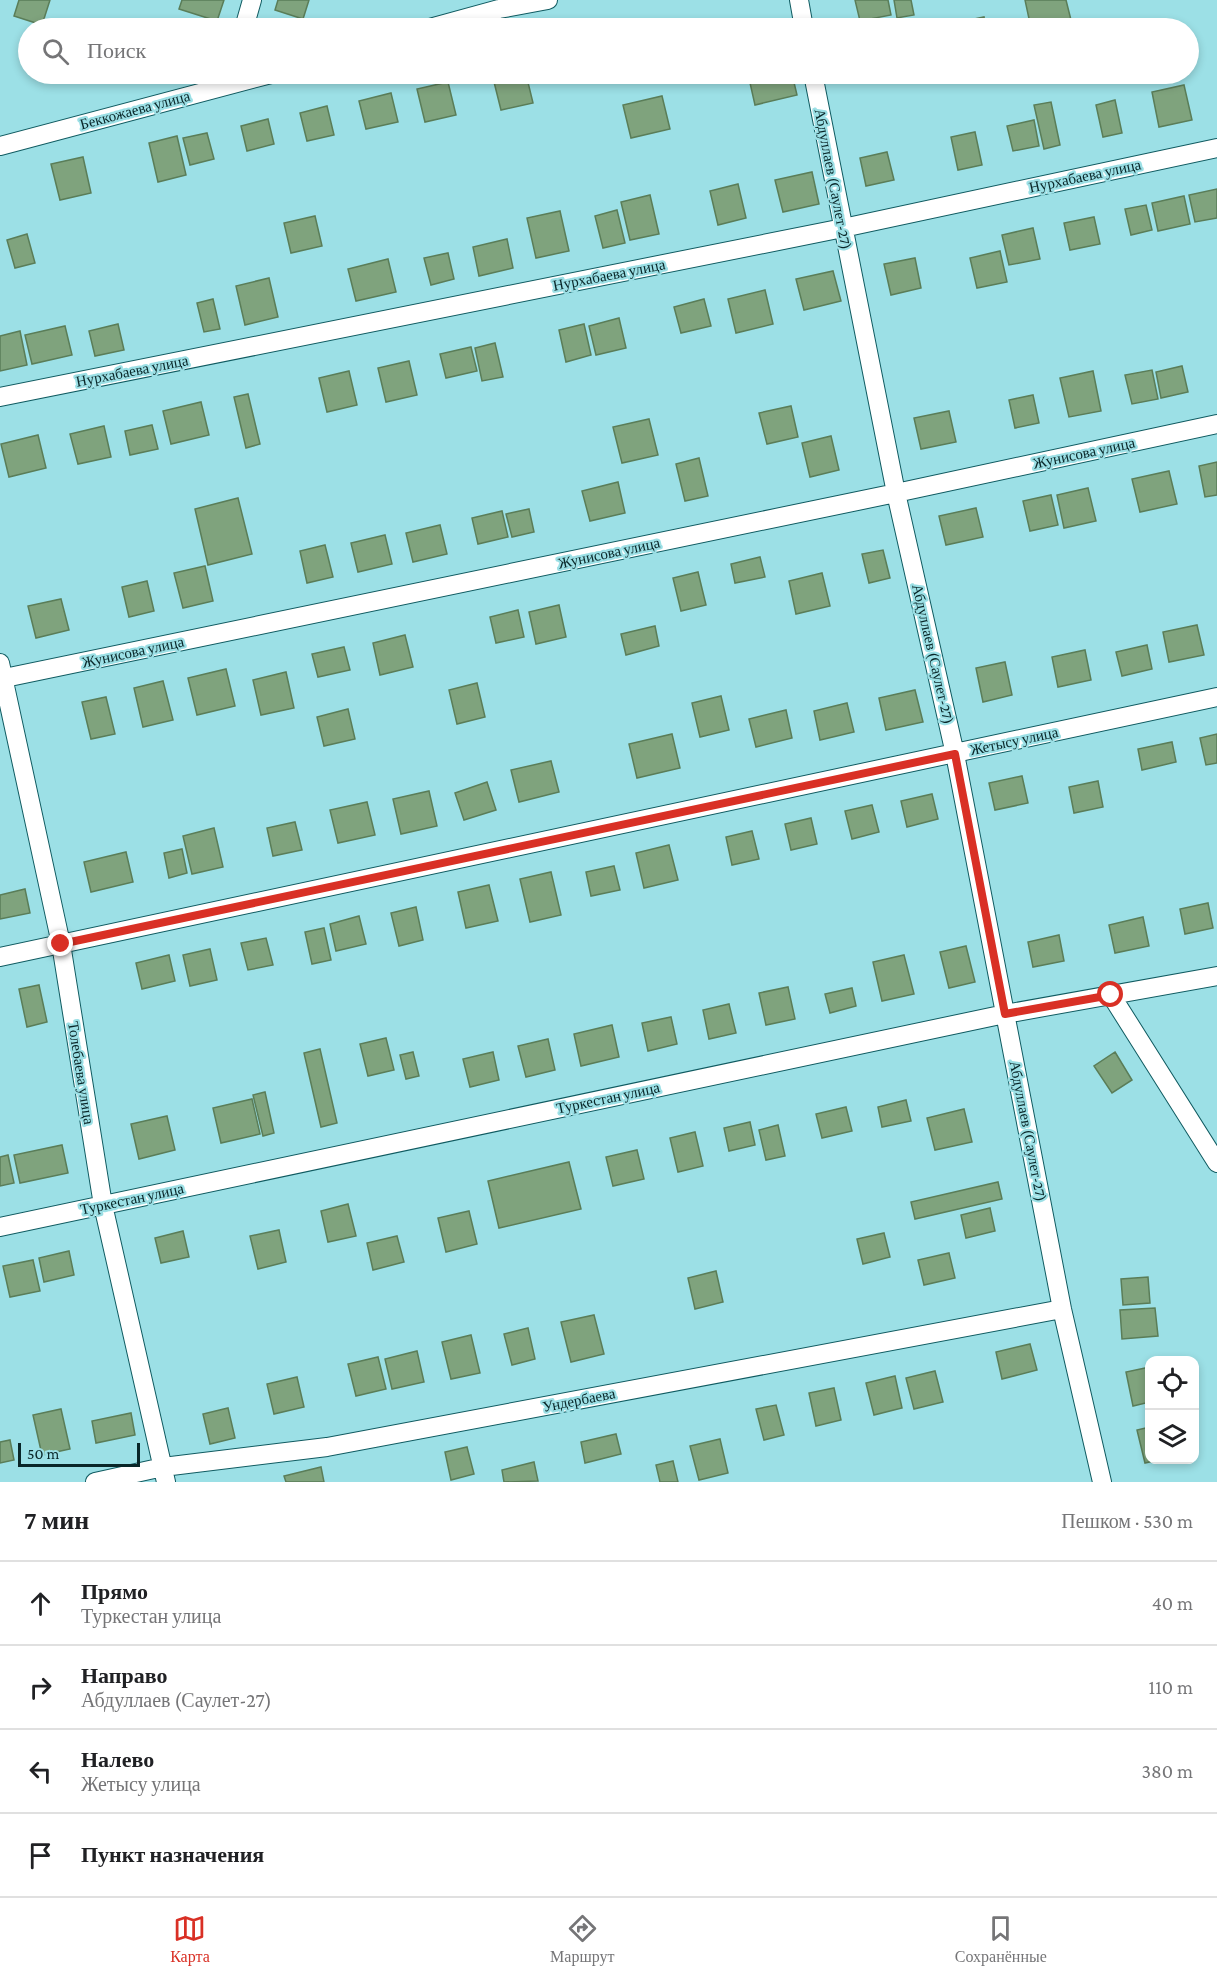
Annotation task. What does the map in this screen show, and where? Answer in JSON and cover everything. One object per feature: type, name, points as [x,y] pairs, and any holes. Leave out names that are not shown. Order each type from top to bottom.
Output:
[{"type":"street","points":[[247,18],[252,0]]},
{"type":"street","points":[[460,18],[501,4],[548,0]]},
{"type":"street","points":[[799,0],[802,18]]},
{"type":"street","name":"Беккожаева улица","points":[[0,146],[215,84]]},
{"type":"street","name":"Абдуллаев (Саулет-27)","points":[[815,84],[896,493],[955,754],[1062,1309],[1102,1482]]},
{"type":"street","name":"Нурхабаева улица","points":[[0,398],[843,228],[1217,148]]},
{"type":"street","name":"Жунисова улица","points":[[1,674],[896,493],[1217,424]]},
{"type":"street","name":"Толебаева улица","points":[[1,674],[61,944],[103,1205],[165,1474]]},
{"type":"street","name":"Жетысу улица","points":[[0,957],[1217,697]]},
{"type":"street","name":"Туркестан улица","points":[[0,1227],[1005,1014],[1217,976]]},
{"type":"street","points":[[1111,995],[1217,1163]]},
{"type":"street","name":"Ундербаева","points":[[95,1482],[165,1474],[327,1447],[1062,1309]]},
{"type":"building","points":[[19,0],[50,0],[44,18],[14,16]]},
{"type":"building","points":[[182,0],[224,0],[218,18],[208,18],[179,9]]},
{"type":"building","points":[[278,0],[309,0],[303,18],[275,10]]},
{"type":"building","points":[[855,0],[888,0],[891,15],[859,18]]},
{"type":"building","points":[[894,0],[911,0],[914,15],[897,18]]},
{"type":"building","points":[[1025,0],[1066,0],[1070,18],[1029,18]]},
{"type":"building","points":[[448,84],[456,115],[425,122],[417,89]]},
{"type":"building","points":[[494,84],[528,84],[533,103],[501,110]]},
{"type":"building","points":[[750,84],[794,84],[797,95],[755,105]]},
{"type":"building","points":[[1184,85],[1192,120],[1159,127],[1152,92]]},
{"type":"building","points":[[391,93],[398,122],[366,129],[359,101]]},
{"type":"building","points":[[662,96],[670,129],[631,138],[623,105]]},
{"type":"building","points":[[1115,100],[1122,133],[1103,137],[1096,105]]},
{"type":"building","points":[[1051,102],[1060,145],[1044,149],[1034,105]]},
{"type":"building","points":[[327,106],[334,135],[307,141],[300,113]]},
{"type":"building","points":[[268,119],[274,144],[247,151],[241,126]]},
{"type":"building","points":[[1034,120],[1039,146],[1013,151],[1007,126]]},
{"type":"building","points":[[975,132],[982,165],[958,170],[951,137]]},
{"type":"building","points":[[207,133],[214,159],[190,165],[183,138]]},
{"type":"building","points":[[177,136],[186,175],[158,182],[149,143]]},
{"type":"building","points":[[887,152],[894,180],[866,186],[860,158]]},
{"type":"building","points":[[83,157],[91,193],[60,200],[51,164]]},
{"type":"building","points":[[812,172],[819,204],[783,212],[775,180]]},
{"type":"building","points":[[738,184],[746,218],[718,225],[710,191]]},
{"type":"building","points":[[1217,189],[1217,218],[1195,222],[1189,195]]},
{"type":"building","points":[[650,195],[659,234],[630,240],[621,202]]},
{"type":"building","points":[[1184,196],[1190,224],[1158,231],[1152,203]]},
{"type":"building","points":[[1146,205],[1152,230],[1131,235],[1125,209]]},
{"type":"building","points":[[617,210],[625,243],[603,248],[595,216]]},
{"type":"building","points":[[560,211],[569,251],[536,258],[527,218]]},
{"type":"building","points":[[315,216],[322,246],[291,253],[284,223]]},
{"type":"building","points":[[1094,217],[1100,244],[1070,250],[1064,223]]},
{"type":"building","points":[[1033,228],[1040,259],[1009,265],[1002,235]]},
{"type":"building","points":[[27,234],[35,263],[15,268],[7,240]]},
{"type":"building","points":[[507,239],[513,268],[479,276],[473,247]]},
{"type":"building","points":[[1000,251],[1007,282],[977,288],[970,258]]},
{"type":"building","points":[[448,253],[454,279],[431,285],[424,258]]},
{"type":"building","points":[[915,258],[921,288],[891,295],[884,264]]},
{"type":"building","points":[[388,259],[396,292],[356,301],[348,269]]},
{"type":"building","points":[[833,271],[841,301],[804,310],[796,279]]},
{"type":"building","points":[[269,278],[278,317],[245,325],[236,286]]},
{"type":"building","points":[[765,290],[773,324],[736,333],[728,299]]},
{"type":"building","points":[[213,299],[220,329],[204,332],[197,303]]},
{"type":"building","points":[[704,299],[711,326],[681,333],[674,307]]},
{"type":"building","points":[[619,318],[626,348],[596,355],[589,326]]},
{"type":"building","points":[[118,324],[124,350],[95,356],[89,331]]},
{"type":"building","points":[[584,324],[591,355],[566,362],[559,330]]},
{"type":"building","points":[[65,326],[72,355],[32,364],[25,335]]},
{"type":"building","points":[[20,331],[27,365],[0,371],[0,336]]},
{"type":"building","points":[[495,343],[503,377],[482,381],[475,348]]},
{"type":"building","points":[[471,347],[477,371],[446,378],[440,354]]},
{"type":"building","points":[[409,361],[417,395],[386,402],[378,368]]},
{"type":"building","points":[[1182,366],[1188,392],[1161,398],[1156,372]]},
{"type":"building","points":[[1152,370],[1158,399],[1132,404],[1125,375]]},
{"type":"building","points":[[349,371],[357,405],[327,412],[319,378]]},
{"type":"building","points":[[1093,371],[1101,411],[1069,417],[1060,378]]},
{"type":"building","points":[[248,394],[260,444],[246,448],[234,397]]},
{"type":"building","points":[[1033,395],[1039,423],[1015,428],[1009,400]]},
{"type":"building","points":[[201,402],[209,435],[171,444],[163,411]]},
{"type":"building","points":[[791,406],[798,437],[767,444],[759,413]]},
{"type":"building","points":[[949,411],[956,442],[921,449],[914,418]]},
{"type":"building","points":[[649,419],[658,455],[622,463],[613,427]]},
{"type":"building","points":[[152,425],[158,449],[130,455],[125,431]]},
{"type":"building","points":[[104,426],[111,457],[78,464],[70,434]]},
{"type":"building","points":[[38,435],[46,468],[9,477],[1,444]]},
{"type":"building","points":[[831,436],[839,470],[810,477],[802,443]]},
{"type":"building","points":[[699,458],[708,496],[685,501],[676,464]]},
{"type":"building","points":[[1217,462],[1217,495],[1205,497],[1199,466]]},
{"type":"building","points":[[1169,471],[1177,504],[1140,512],[1132,479]]},
{"type":"building","points":[[618,482],[625,513],[590,521],[582,491]]},
{"type":"building","points":[[1088,488],[1096,521],[1064,528],[1057,495]]},
{"type":"building","points":[[1051,495],[1058,525],[1030,531],[1023,501]]},
{"type":"building","points":[[238,498],[252,554],[208,565],[195,509]]},
{"type":"building","points":[[976,508],[983,537],[946,545],[939,516]]},
{"type":"building","points":[[529,509],[534,532],[512,537],[506,514]]},
{"type":"building","points":[[502,511],[508,537],[478,544],[472,518]]},
{"type":"building","points":[[440,525],[447,554],[413,562],[406,533]]},
{"type":"building","points":[[385,535],[392,564],[358,572],[351,543]]},
{"type":"building","points":[[325,545],[333,577],[307,583],[300,551]]},
{"type":"building","points":[[883,550],[890,578],[869,583],[862,554]]},
{"type":"building","points":[[760,557],[765,577],[735,583],[731,564]]},
{"type":"building","points":[[205,566],[213,601],[183,608],[174,573]]},
{"type":"building","points":[[698,572],[706,605],[681,611],[673,578]]},
{"type":"building","points":[[822,573],[830,606],[796,614],[789,581]]},
{"type":"building","points":[[147,581],[154,611],[129,617],[122,587]]},
{"type":"building","points":[[61,599],[69,630],[36,638],[28,606]]},
{"type":"building","points":[[559,605],[566,637],[536,644],[529,612]]},
{"type":"building","points":[[518,610],[524,637],[496,643],[490,617]]},
{"type":"building","points":[[1197,625],[1204,655],[1169,662],[1163,632]]},
{"type":"building","points":[[655,626],[659,646],[626,655],[621,634]]},
{"type":"building","points":[[405,635],[413,667],[380,675],[373,643]]},
{"type":"building","points":[[1147,645],[1152,669],[1122,676],[1116,652]]},
{"type":"building","points":[[344,647],[350,670],[318,677],[312,654]]},
{"type":"building","points":[[1085,650],[1091,680],[1058,687],[1052,657]]},
{"type":"building","points":[[1005,662],[1012,695],[983,702],[976,668]]},
{"type":"building","points":[[226,669],[235,706],[197,715],[188,678]]},
{"type":"building","points":[[286,672],[294,708],[261,715],[253,680]]},
{"type":"building","points":[[163,681],[173,720],[143,727],[134,688]]},
{"type":"building","points":[[477,683],[485,717],[457,724],[449,690]]},
{"type":"building","points":[[915,690],[923,722],[886,730],[879,698]]},
{"type":"building","points":[[721,696],[729,730],[700,737],[692,703]]},
{"type":"building","points":[[106,697],[115,734],[91,739],[82,702]]},
{"type":"building","points":[[847,703],[854,732],[820,740],[814,711]]},
{"type":"building","points":[[348,709],[355,739],[324,746],[317,717]]},
{"type":"building","points":[[786,710],[792,738],[756,747],[749,719]]},
{"type":"building","points":[[672,734],[680,768],[637,778],[629,744]]},
{"type":"building","points":[[1217,734],[1217,763],[1206,765],[1200,738]]},
{"type":"building","points":[[1172,742],[1176,762],[1142,770],[1138,749]]},
{"type":"building","points":[[551,761],[559,792],[519,802],[511,770]]},
{"type":"building","points":[[1022,776],[1028,803],[995,810],[989,783]]},
{"type":"building","points":[[1098,781],[1103,807],[1074,813],[1069,787]]},
{"type":"building","points":[[487,782],[496,810],[464,820],[455,793]]},
{"type":"building","points":[[429,791],[437,826],[401,834],[393,799]]},
{"type":"building","points":[[932,794],[938,819],[907,827],[901,801]]},
{"type":"building","points":[[367,802],[375,835],[338,843],[330,810]]},
{"type":"building","points":[[872,805],[879,832],[852,839],[845,811]]},
{"type":"building","points":[[811,818],[817,844],[791,850],[785,824]]},
{"type":"building","points":[[295,822],[302,850],[273,856],[267,828]]},
{"type":"building","points":[[214,828],[223,867],[192,874],[183,836]]},
{"type":"building","points":[[752,831],[759,859],[732,865],[726,837]]},
{"type":"building","points":[[669,845],[678,880],[644,888],[636,853]]},
{"type":"building","points":[[182,849],[187,873],[169,878],[164,853]]},
{"type":"building","points":[[126,852],[133,882],[91,892],[84,862]]},
{"type":"building","points":[[614,866],[620,890],[591,896],[586,872]]},
{"type":"building","points":[[551,872],[561,915],[530,922],[520,879]]},
{"type":"building","points":[[489,885],[498,921],[466,928],[458,892]]},
{"type":"building","points":[[25,889],[30,913],[0,919],[0,895]]},
{"type":"building","points":[[1208,903],[1213,928],[1185,934],[1180,909]]},
{"type":"building","points":[[416,907],[423,940],[399,946],[391,913]]},
{"type":"building","points":[[359,916],[366,944],[336,951],[330,924]]},
{"type":"building","points":[[1143,917],[1149,946],[1115,953],[1109,925]]},
{"type":"building","points":[[324,928],[331,960],[312,964],[305,932]]},
{"type":"building","points":[[1059,935],[1064,961],[1033,967],[1028,942]]},
{"type":"building","points":[[266,938],[273,965],[248,970],[241,943]]},
{"type":"building","points":[[966,946],[975,982],[949,988],[940,952]]},
{"type":"building","points":[[210,949],[217,980],[190,986],[183,955]]},
{"type":"building","points":[[169,955],[175,981],[142,989],[136,963]]},
{"type":"building","points":[[904,955],[914,994],[882,1001],[873,962]]},
{"type":"building","points":[[39,985],[47,1022],[27,1027],[19,989]]},
{"type":"building","points":[[788,987],[795,1019],[766,1025],[759,993]]},
{"type":"building","points":[[852,988],[856,1006],[830,1013],[825,994]]},
{"type":"building","points":[[729,1004],[736,1033],[709,1039],[703,1010]]},
{"type":"building","points":[[671,1017],[677,1044],[648,1051],[642,1023]]},
{"type":"building","points":[[612,1025],[619,1057],[581,1066],[574,1034]]},
{"type":"building","points":[[386,1038],[394,1070],[368,1076],[360,1044]]},
{"type":"building","points":[[548,1039],[555,1070],[526,1077],[518,1046]]},
{"type":"building","points":[[320,1049],[337,1123],[321,1127],[304,1053]]},
{"type":"building","points":[[413,1052],[419,1076],[406,1079],[400,1055]]},
{"type":"building","points":[[493,1052],[499,1080],[470,1087],[463,1059]]},
{"type":"building","points":[[1115,1052],[1132,1080],[1112,1093],[1094,1066]]},
{"type":"building","points":[[265,1092],[274,1133],[263,1136],[253,1095]]},
{"type":"building","points":[[252,1099],[260,1134],[221,1143],[213,1108]]},
{"type":"building","points":[[906,1100],[911,1121],[882,1127],[878,1107]]},
{"type":"building","points":[[846,1107],[852,1131],[822,1138],[816,1114]]},
{"type":"building","points":[[964,1109],[972,1142],[935,1150],[927,1118]]},
{"type":"building","points":[[167,1116],[175,1150],[139,1159],[131,1124]]},
{"type":"building","points":[[750,1122],[755,1145],[729,1151],[724,1128]]},
{"type":"building","points":[[778,1125],[785,1156],[766,1160],[759,1130]]},
{"type":"building","points":[[695,1132],[703,1166],[678,1172],[670,1138]]},
{"type":"building","points":[[62,1145],[68,1173],[20,1183],[14,1155]]},
{"type":"building","points":[[637,1150],[644,1179],[613,1186],[606,1157]]},
{"type":"building","points":[[8,1155],[14,1183],[0,1186],[0,1157]]},
{"type":"building","points":[[569,1162],[581,1209],[499,1228],[488,1181]]},
{"type":"building","points":[[998,1182],[1002,1199],[915,1219],[911,1202]]},
{"type":"building","points":[[348,1204],[356,1236],[328,1242],[321,1211]]},
{"type":"building","points":[[990,1208],[995,1231],[966,1238],[961,1215]]},
{"type":"building","points":[[469,1211],[477,1244],[446,1252],[438,1218]]},
{"type":"building","points":[[279,1230],[286,1262],[258,1269],[250,1236]]},
{"type":"building","points":[[183,1231],[189,1257],[161,1263],[155,1238]]},
{"type":"building","points":[[884,1233],[890,1257],[863,1264],[857,1239]]},
{"type":"building","points":[[397,1236],[404,1262],[373,1270],[367,1243]]},
{"type":"building","points":[[69,1251],[74,1275],[44,1282],[39,1258]]},
{"type":"building","points":[[949,1253],[955,1278],[924,1285],[918,1260]]},
{"type":"building","points":[[33,1260],[40,1291],[10,1297],[3,1266]]},
{"type":"building","points":[[716,1271],[723,1302],[695,1309],[688,1278]]},
{"type":"building","points":[[1148,1277],[1150,1303],[1123,1305],[1121,1279]]},
{"type":"building","points":[[1155,1308],[1158,1336],[1122,1339],[1120,1310]]},
{"type":"building","points":[[594,1315],[604,1354],[571,1362],[561,1322]]},
{"type":"building","points":[[528,1328],[535,1359],[512,1365],[504,1334]]},
{"type":"building","points":[[471,1335],[480,1373],[451,1379],[442,1342]]},
{"type":"building","points":[[1030,1344],[1037,1370],[1002,1379],[996,1352]]},
{"type":"building","points":[[417,1351],[424,1382],[392,1389],[385,1359]]},
{"type":"building","points":[[378,1357],[386,1389],[356,1396],[348,1364]]},
{"type":"building","points":[[1145,1368],[1145,1403],[1133,1406],[1126,1372]]},
{"type":"building","points":[[935,1371],[943,1402],[914,1409],[906,1378]]},
{"type":"building","points":[[895,1376],[902,1408],[874,1415],[866,1383]]},
{"type":"building","points":[[297,1377],[304,1407],[274,1414],[267,1384]]},
{"type":"building","points":[[834,1388],[841,1420],[816,1426],[809,1393]]},
{"type":"building","points":[[776,1405],[784,1435],[764,1440],[756,1409]]},
{"type":"building","points":[[228,1408],[235,1438],[210,1444],[203,1414]]},
{"type":"building","points":[[61,1409],[70,1449],[42,1455],[33,1415]]},
{"type":"building","points":[[131,1413],[135,1435],[96,1443],[92,1421]]},
{"type":"building","points":[[1145,1428],[1145,1463],[1137,1430]]},
{"type":"building","points":[[616,1434],[621,1454],[585,1463],[581,1442]]},
{"type":"building","points":[[720,1439],[728,1473],[699,1480],[690,1446]]},
{"type":"building","points":[[10,1440],[14,1460],[0,1463],[0,1442]]},
{"type":"building","points":[[467,1447],[474,1474],[451,1480],[445,1452]]},
{"type":"building","points":[[673,1461],[678,1482],[660,1482],[656,1465]]},
{"type":"building","points":[[534,1462],[538,1481],[504,1482],[502,1470]]},
{"type":"building","points":[[321,1467],[324,1482],[286,1482],[284,1476]]},
{"type":"route","points":[[61,944],[955,754],[1005,1014],[1111,995]]}]
